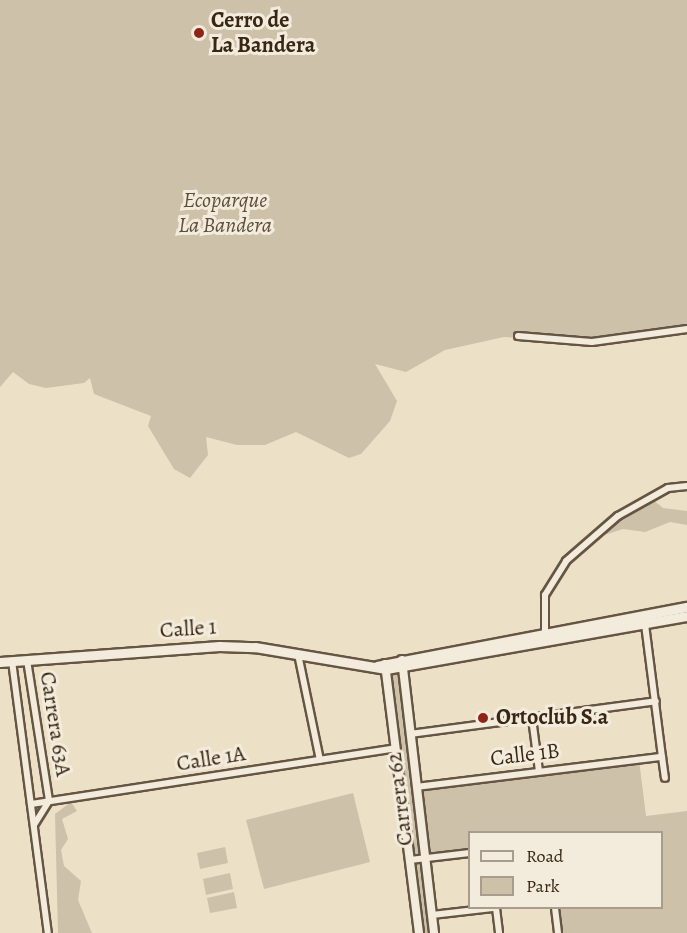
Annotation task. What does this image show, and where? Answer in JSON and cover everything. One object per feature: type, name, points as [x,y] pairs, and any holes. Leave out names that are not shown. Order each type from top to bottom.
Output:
[{"type":"main road","name":"Calle 1","points":[[403,663],[545,633],[687,607]]},
{"type":"main road","name":"Calle 1","points":[[0,662],[219,646],[383,666],[687,616]]},
{"type":"street","points":[[518,336],[592,342],[687,329]]},
{"type":"street","points":[[545,633],[545,595],[566,561],[618,516],[668,488],[687,486]]},
{"type":"street","points":[[645,624],[665,778]]},
{"type":"street","points":[[298,654],[320,760]]},
{"type":"street","name":"Carrera 63A","points":[[27,660],[49,801],[34,825]]},
{"type":"street","name":"Carrera 63A","points":[[12,661],[48,933]]},
{"type":"street","name":"Carrera 62","points":[[403,663],[434,933]]},
{"type":"street","name":"Carrera 62","points":[[383,666],[396,748],[419,933]]},
{"type":"street","points":[[410,734],[656,701]]},
{"type":"street","points":[[532,718],[539,771]]},
{"type":"street","name":"Calle 1A","points":[[31,804],[396,748]]},
{"type":"street","name":"Calle 1B","points":[[416,788],[663,757]]},
{"type":"street","points":[[410,860],[468,853]]},
{"type":"street","points":[[432,915],[485,909]]},
{"type":"street","points":[[494,909],[499,933]]},
{"type":"street","points":[[555,909],[558,933]]},
{"type":"green space","name":"Ecoparque La Bandera","points":[[0,0],[687,0],[687,329],[592,342],[504,337],[445,350],[406,372],[375,364],[397,401],[390,421],[361,454],[349,458],[296,432],[265,445],[237,445],[206,437],[208,455],[190,478],[174,469],[148,426],[151,416],[94,394],[90,378],[84,383],[46,388],[29,384],[13,372],[0,387]]},
{"type":"green space","points":[[652,499],[663,508],[687,511],[687,525],[670,522],[645,532],[623,529],[595,538],[599,531]]},
{"type":"green space","points":[[403,667],[417,787],[639,760],[646,816],[687,811],[687,933],[558,933],[555,909],[663,909],[663,831],[468,831],[468,853],[425,859],[434,933],[419,933],[386,669]]},
{"type":"green space","points":[[353,793],[370,862],[264,889],[246,820]]},
{"type":"green space","points":[[71,802],[77,811],[62,819],[68,839],[61,850],[64,866],[81,881],[78,900],[92,933],[58,933],[55,814]]},
{"type":"green space","points":[[225,847],[228,863],[200,869],[197,853]]},
{"type":"green space","points":[[230,873],[233,889],[206,895],[203,879]]},
{"type":"green space","points":[[234,892],[237,908],[210,913],[207,898]]},
{"type":"place","name":"Cerro de La Bandera","points":[[199,33]]},
{"type":"place","name":"Ortoclub S.a","points":[[483,718]]}]
